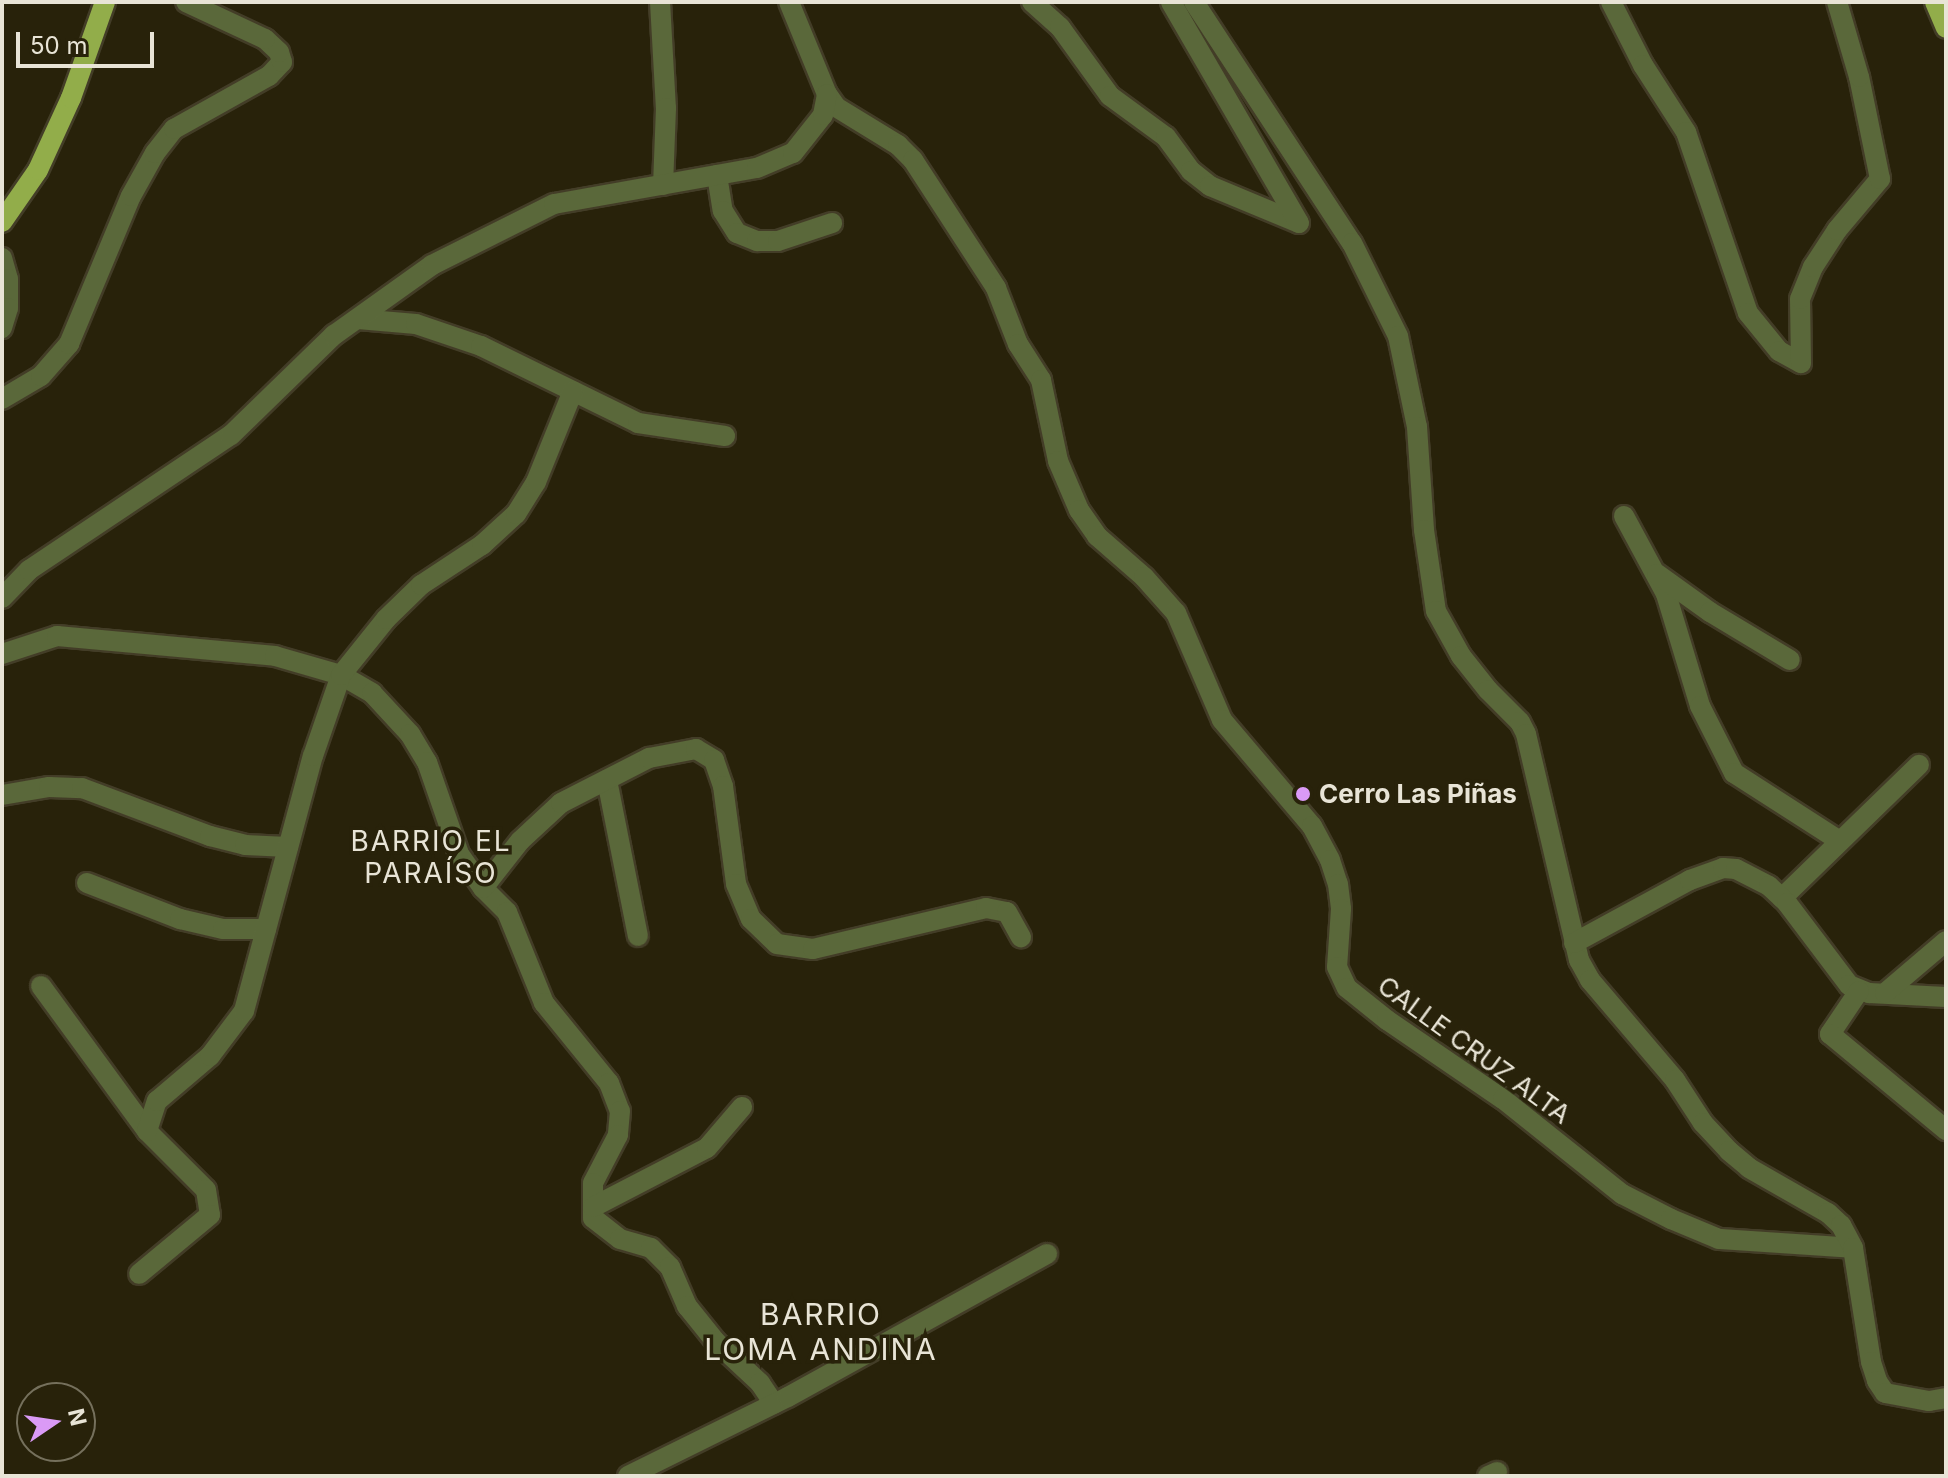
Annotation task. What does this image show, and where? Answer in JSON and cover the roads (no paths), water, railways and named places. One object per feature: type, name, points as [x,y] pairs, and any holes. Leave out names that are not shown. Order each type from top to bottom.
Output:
[{"type":"main road","points":[[2,222],[44,156],[71,98],[105,2]]},
{"type":"main road","points":[[1935,2],[1946,28]]},
{"type":"street","points":[[2,399],[41,376],[69,344],[131,196],[155,153],[174,129],[269,76],[282,62],[279,52],[265,39],[186,2]]},
{"type":"street","points":[[660,2],[666,108],[663,185]]},
{"type":"street","name":"CALLE CRUZ ALTA","points":[[789,2],[827,94],[845,116],[898,145],[913,160],[996,288],[1018,344],[1041,380],[1058,461],[1079,510],[1097,536],[1144,577],[1176,613],[1222,720],[1312,826],[1338,884],[1341,909],[1337,967],[1347,988],[1387,1020],[1503,1099],[1622,1194],[1719,1239],[1853,1248]]},
{"type":"street","points":[[1032,2],[1060,27],[1110,96],[1166,137],[1200,178],[1226,194],[1299,223],[1171,2]]},
{"type":"street","points":[[1194,2],[1352,243],[1398,336],[1417,427],[1424,530],[1436,611],[1461,656],[1488,690],[1520,722],[1526,734],[1574,943],[1590,980],[1675,1080],[1703,1123],[1749,1168],[1828,1213],[1841,1225],[1853,1248],[1877,1381],[1885,1393],[1898,1398],[1929,1401],[1946,1398]]},
{"type":"street","points":[[1611,2],[1643,65],[1686,132],[1748,313],[1779,351],[1801,363],[1800,299],[1813,267],[1837,230],[1880,179],[1859,77],[1837,2]]},
{"type":"street","points":[[2,598],[29,570],[231,435],[334,335],[432,265],[554,204],[757,168],[793,153],[823,115],[827,94]]},
{"type":"street","points":[[717,175],[723,211],[737,233],[757,241],[778,241],[832,223]]},
{"type":"street","points":[[2,258],[8,279],[8,308],[2,328]]},
{"type":"street","points":[[358,319],[416,324],[481,346],[638,423],[725,436]]},
{"type":"street","points":[[147,1131],[157,1101],[210,1056],[244,1011],[313,756],[341,675],[386,619],[421,585],[482,545],[516,514],[536,482],[573,391]]},
{"type":"street","points":[[1624,516],[1666,594],[1700,706],[1734,773],[1840,841]]},
{"type":"street","points":[[1654,572],[1710,612],[1790,660]]},
{"type":"street","points":[[2,654],[57,636],[275,656],[341,675],[372,693],[410,734],[427,762],[459,854],[483,888],[507,912],[544,1003],[609,1083],[620,1111],[618,1135],[593,1183],[593,1218],[620,1239],[651,1248],[670,1267],[687,1306],[715,1341],[760,1383],[774,1404]]},
{"type":"street","points":[[483,888],[520,841],[561,803],[649,758],[696,749],[714,760],[723,786],[736,884],[751,919],[777,944],[813,949],[986,908],[1007,912],[1021,937]]},
{"type":"street","points":[[1782,898],[1919,765]]},
{"type":"street","points":[[607,780],[638,936]]},
{"type":"street","points":[[2,795],[49,787],[82,788],[210,836],[245,845],[288,847]]},
{"type":"street","points":[[1574,943],[1690,880],[1723,868],[1751,874],[1782,898],[1849,985],[1859,991],[1946,997]]},
{"type":"street","points":[[87,883],[180,919],[223,929],[266,929]]},
{"type":"street","points":[[1885,993],[1946,941]]},
{"type":"street","points":[[41,986],[147,1131],[206,1190],[210,1215],[139,1274]]},
{"type":"street","points":[[1859,991],[1830,1034],[1946,1130]]},
{"type":"street","points":[[593,1207],[707,1148],[742,1107]]},
{"type":"street","points":[[628,1476],[774,1404],[1047,1254]]},
{"type":"place","name":"Cerro Las Piñas","points":[[1303,794]]},
{"type":"district","name":"BARRIO EL PARAÍSO","points":[[431,857]]},
{"type":"district","name":"BARRIO LOMA ANDINA","points":[[821,1331]]}]
